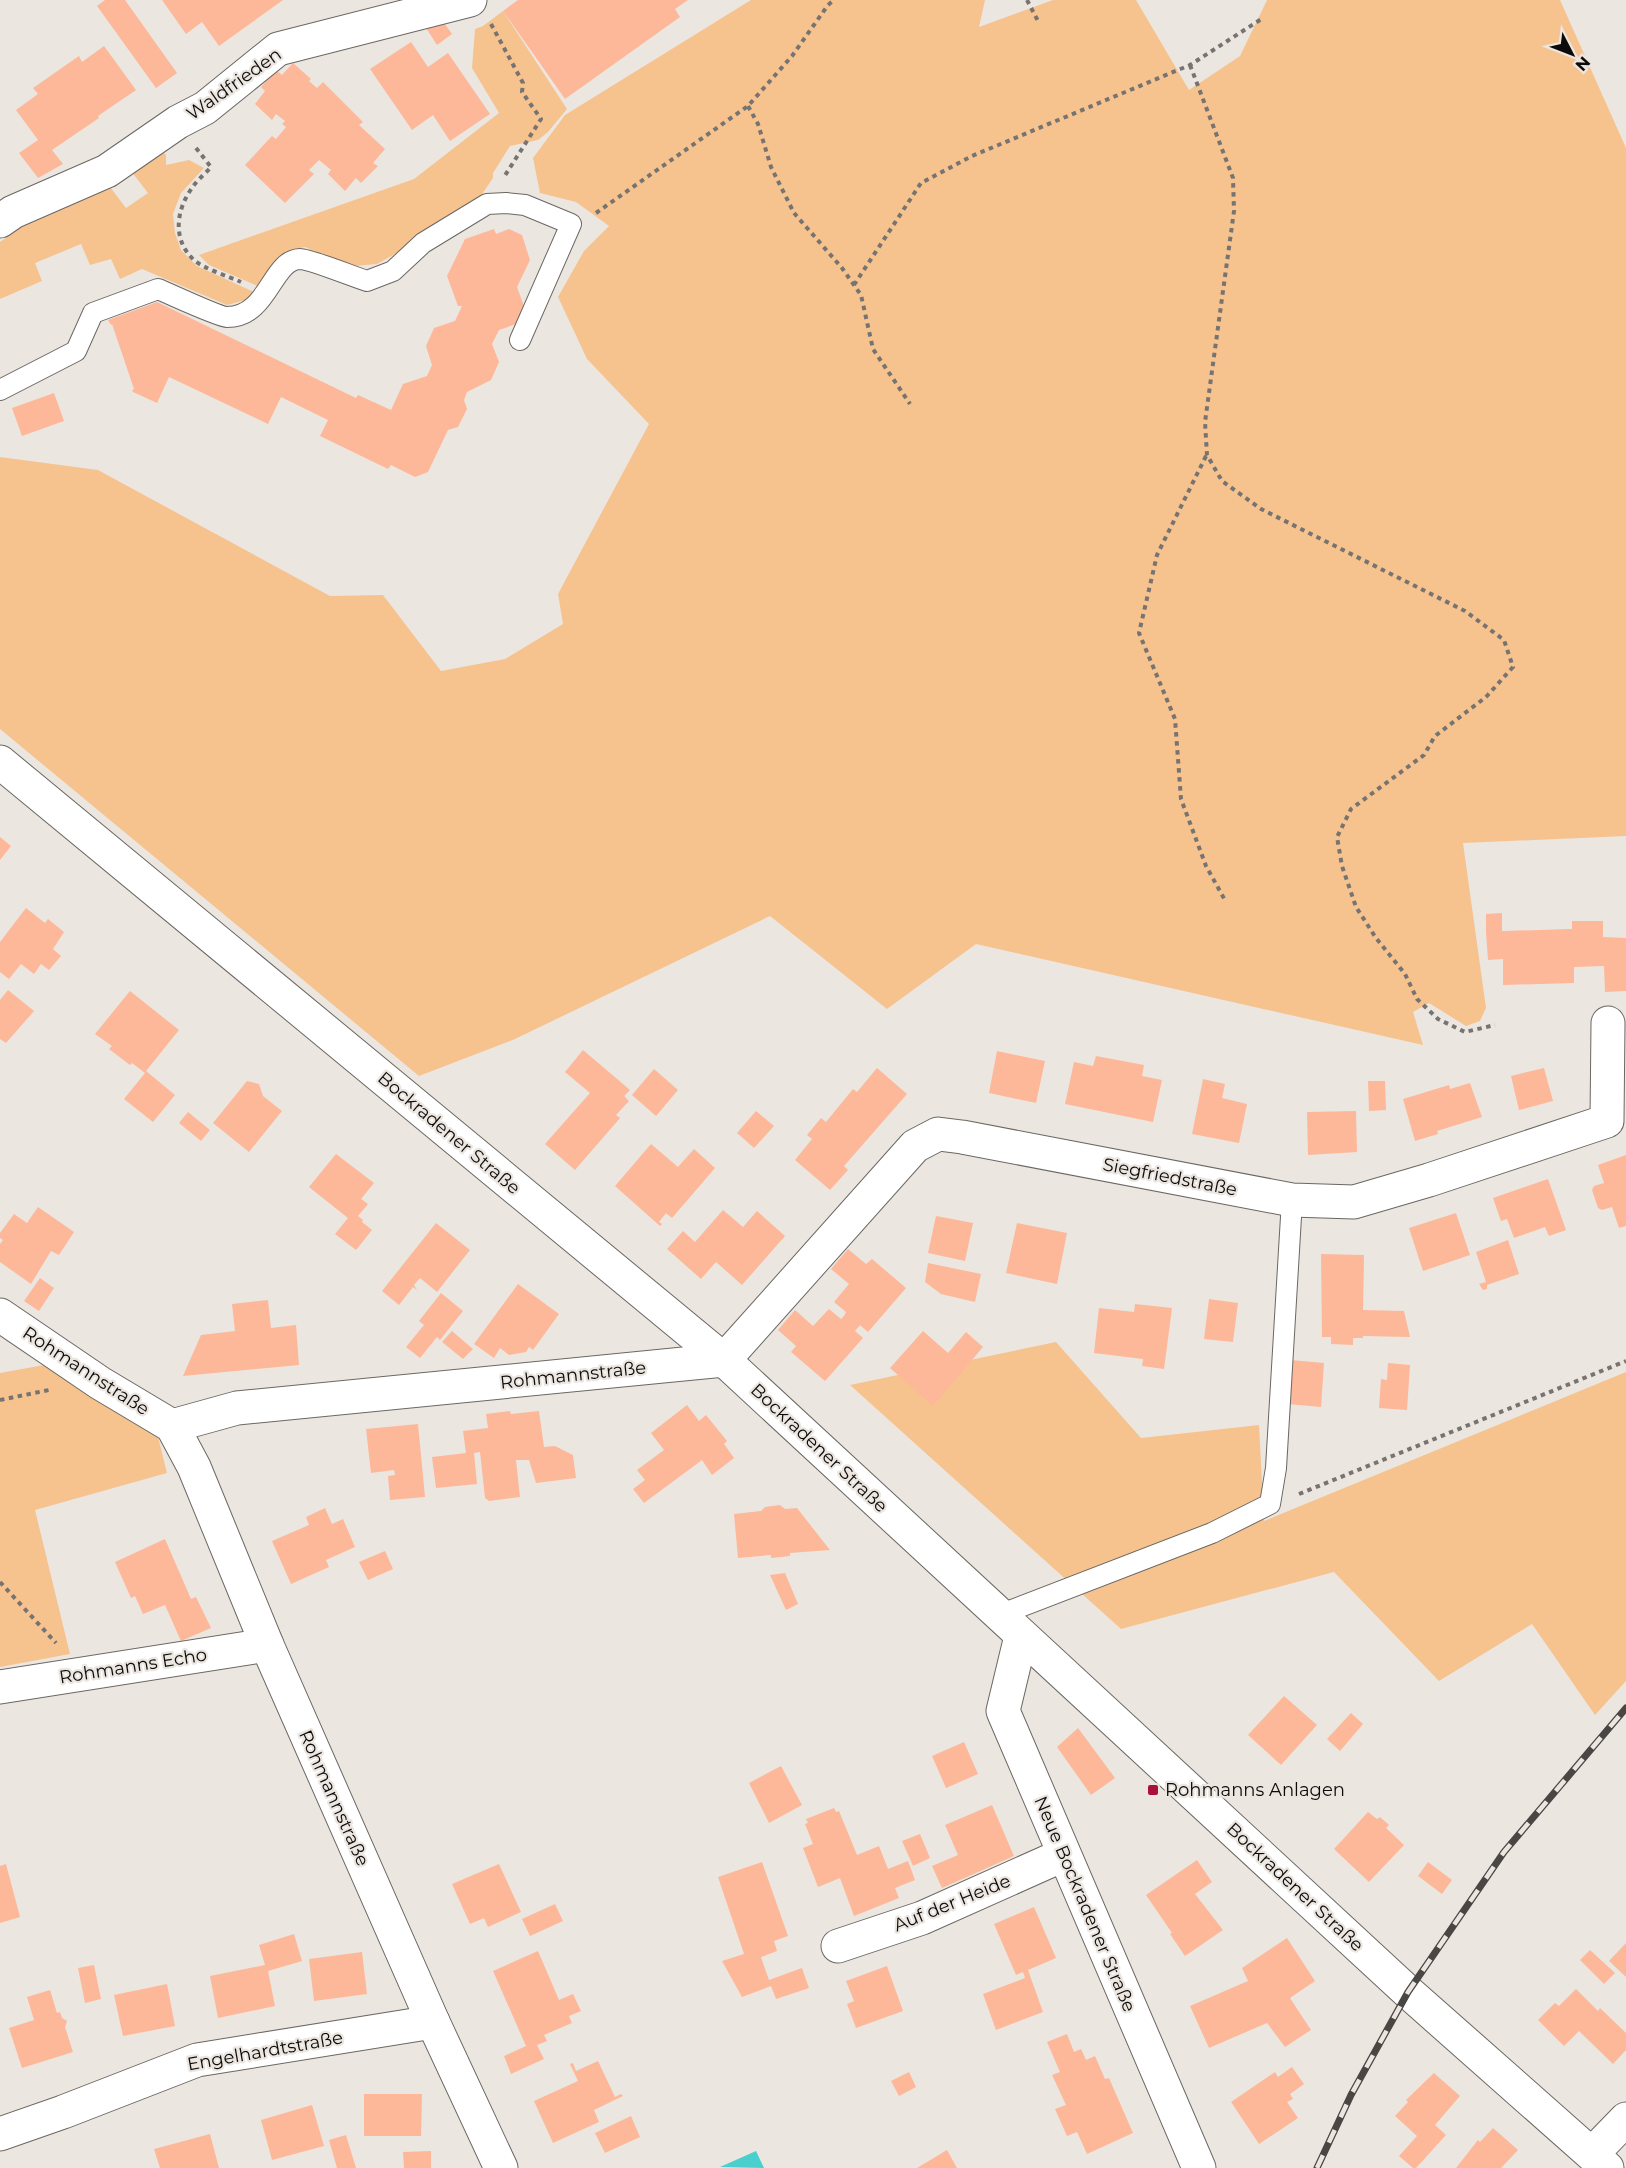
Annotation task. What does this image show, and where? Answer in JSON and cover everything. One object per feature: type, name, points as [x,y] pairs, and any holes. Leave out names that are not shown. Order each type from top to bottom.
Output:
[{"type":"street","name":"Waldfrieden","points":[[0,221],[13,212],[108,171],[178,122],[205,108],[278,49],[462,3]]},
{"type":"street","name":"Bockradener Straße","points":[[0,762],[724,1360],[1408,1992],[1600,2161]]},
{"type":"street","name":"Siegfriedstraße","points":[[724,1360],[915,1146],[938,1134],[1292,1200],[1354,1202],[1429,1180],[1607,1121],[1608,1023]]},
{"type":"street","name":"Rohmannstraße","points":[[0,1315],[100,1383],[172,1426],[194,1467],[267,1645],[433,2022],[501,2168]]},
{"type":"street","name":"Rohmannstraße","points":[[172,1426],[237,1408],[724,1360]]},
{"type":"street","name":"Neue Bockradener Straße","points":[[1010,1626],[1003,1711],[1186,2163]]},
{"type":"street","name":"Rohmanns Echo","points":[[0,1687],[267,1645]]},
{"type":"street","name":"Auf der Heide","points":[[838,1946],[922,1918],[1063,1855]]},
{"type":"street","name":"Engelhardtstraße","points":[[0,2134],[197,2060],[433,2022]]},
{"type":"street","points":[[1600,2161],[1626,2119]]},
{"type":"lane","points":[[0,390],[76,351],[93,313],[159,289],[226,317],[249,311],[263,298],[279,272],[290,262],[302,259],[367,282],[393,271],[423,243],[487,204],[525,205],[571,224],[520,340]]},
{"type":"lane","points":[[1010,1626],[1270,1504],[1276,1468],[1292,1200]]},
{"type":"path","points":[[571,224],[591,217],[748,106],[792,56],[828,5],[834,0]]},
{"type":"path","points":[[1027,0],[1039,23]]},
{"type":"path","points":[[854,285],[921,183],[972,156],[1190,65],[1263,18]]},
{"type":"path","points":[[487,204],[541,119],[522,92],[523,83],[491,25]]},
{"type":"path","points":[[1190,65],[1233,178],[1234,211],[1205,422],[1207,455],[1222,482],[1262,509],[1465,611],[1504,640],[1513,667],[1486,697],[1435,736],[1424,755],[1351,809],[1337,837],[1342,866],[1356,907],[1376,938],[1405,974],[1417,999],[1438,1019],[1465,1032],[1495,1025]]},
{"type":"path","points":[[748,106],[758,124],[771,167],[794,213],[861,295],[873,349],[910,404]]},
{"type":"path","points":[[204,160],[211,167],[192,188],[179,214],[179,235],[186,250],[195,261],[247,284]]},
{"type":"path","points":[[1207,455],[1157,555],[1139,633],[1175,719],[1181,799],[1206,866],[1226,902]]},
{"type":"path","points":[[1270,1504],[1626,1361]]},
{"type":"path","points":[[0,1400],[48,1390]]},
{"type":"path","points":[[0,1582],[84,1674]]},
{"type":"shaded area","points":[[751,0],[985,0],[979,27],[1053,0],[1136,0],[1189,90],[1240,56],[1267,0],[1560,0],[1626,148],[1626,836],[1463,843],[1486,1008],[1480,1021],[1466,1026],[1429,1003],[1413,1012],[1423,1045],[976,944],[887,1009],[770,916],[515,1039],[419,1076],[0,729],[0,457],[98,470],[330,596],[383,595],[441,671],[505,659],[563,624],[558,594],[649,424],[587,359],[558,297],[584,251],[609,226],[576,202],[540,193],[533,158],[565,115]]},
{"type":"shaded area","points":[[503,11],[567,109],[548,132],[538,140],[510,146],[478,200],[472,201],[377,264],[354,266],[332,260],[305,247],[290,250],[275,260],[260,287],[209,265],[199,255],[414,179],[499,113],[472,68],[475,29],[483,26]]},
{"type":"shaded area","points":[[159,148],[166,155],[166,165],[189,160],[204,168],[181,193],[173,214],[175,233],[181,250],[197,266],[254,292],[253,298],[227,305],[142,269],[120,279],[111,259],[90,265],[81,244],[35,263],[42,281],[0,299],[0,242],[27,223],[110,187],[126,208],[148,193],[131,171]]},
{"type":"shaded area","points":[[1056,1342],[1141,1438],[1259,1425],[1264,1521],[1626,1372],[1626,1681],[1595,1715],[1532,1624],[1439,1681],[1334,1572],[1121,1629],[850,1385]]},
{"type":"shaded area","points":[[44,1365],[158,1437],[167,1473],[35,1510],[70,1654],[0,1667],[0,1373]]},
{"type":"water","points":[[756,2151],[764,2168],[720,2167]]},
{"type":"building","points":[[105,0],[125,0],[177,73],[156,88],[97,6]]},
{"type":"building","points":[[162,0],[283,0],[219,46],[202,22],[186,34]]},
{"type":"building","points":[[518,0],[688,0],[675,9],[680,17],[565,99],[503,11]]},
{"type":"building","points":[[442,20],[452,34],[437,45],[424,25]]},
{"type":"building","points":[[411,42],[428,67],[448,53],[490,114],[450,141],[433,115],[412,130],[370,69]]},
{"type":"building","points":[[104,46],[136,90],[52,150],[63,164],[38,178],[19,153],[38,140],[16,110],[38,94],[33,88],[79,56],[82,62]]},
{"type":"building","points":[[293,63],[311,79],[309,81],[317,88],[323,82],[363,122],[359,125],[385,149],[373,163],[378,166],[361,183],[356,178],[345,191],[328,174],[331,170],[319,160],[309,170],[314,174],[285,203],[245,165],[272,136],[276,139],[286,127],[282,124],[285,121],[276,114],[272,120],[255,104],[265,91],[261,87],[276,70],[282,75]]},
{"type":"building","points":[[494,229],[496,234],[509,229],[522,235],[530,260],[517,287],[525,309],[519,323],[499,330],[492,344],[499,362],[491,380],[467,392],[464,400],[467,409],[458,427],[448,430],[428,472],[415,477],[391,465],[388,469],[320,436],[328,420],[281,397],[268,424],[169,377],[157,403],[133,392],[134,389],[112,324],[108,320],[157,302],[356,398],[358,395],[391,410],[403,384],[427,376],[432,365],[426,346],[434,328],[455,321],[462,306],[458,306],[447,276],[465,239]]},
{"type":"building","points":[[54,393],[64,421],[22,436],[12,408]]},
{"type":"building","points":[[0,837],[11,846],[0,860]]},
{"type":"building","points":[[26,908],[45,923],[48,919],[64,932],[53,949],[61,956],[49,970],[41,964],[34,974],[21,964],[9,979],[0,972],[0,942]]},
{"type":"building","points":[[1502,913],[1502,931],[1572,929],[1572,921],[1603,921],[1603,937],[1626,938],[1626,991],[1605,992],[1604,966],[1574,967],[1574,983],[1503,985],[1503,959],[1488,960],[1486,932],[1486,914]]},
{"type":"building","points":[[8,990],[34,1011],[6,1043],[0,1039],[0,1000]]},
{"type":"building","points":[[130,991],[179,1030],[146,1071],[175,1095],[153,1122],[124,1099],[145,1073],[109,1049],[112,1046],[95,1034]]},
{"type":"building","points":[[583,1050],[630,1090],[624,1096],[629,1101],[616,1115],[620,1118],[575,1170],[545,1144],[590,1093],[565,1072]]},
{"type":"building","points":[[997,1051],[1045,1061],[1036,1103],[989,1093]]},
{"type":"building","points":[[1096,1056],[1144,1065],[1142,1076],[1162,1080],[1153,1122],[1065,1104],[1074,1062],[1093,1066]]},
{"type":"building","points":[[877,1068],[907,1094],[844,1166],[848,1170],[830,1190],[795,1160],[812,1139],[807,1135],[821,1118],[826,1122],[853,1089],[857,1092]]},
{"type":"building","points":[[1544,1068],[1553,1101],[1519,1110],[1511,1076]]},
{"type":"building","points":[[654,1069],[678,1090],[656,1116],[632,1095]]},
{"type":"building","points":[[1203,1079],[1225,1084],[1222,1098],[1247,1104],[1239,1143],[1192,1134]]},
{"type":"building","points":[[247,1081],[259,1084],[263,1096],[282,1111],[249,1152],[213,1123]]},
{"type":"building","points":[[1368,1081],[1385,1081],[1386,1110],[1369,1111]]},
{"type":"building","points":[[1470,1083],[1482,1117],[1437,1131],[1438,1134],[1415,1141],[1403,1099],[1449,1085],[1450,1089]]},
{"type":"building","points":[[756,1111],[774,1126],[754,1148],[737,1133]]},
{"type":"building","points":[[1356,1111],[1357,1152],[1308,1155],[1307,1112]]},
{"type":"building","points":[[188,1112],[210,1130],[201,1141],[179,1123]]},
{"type":"building","points":[[651,1144],[678,1167],[694,1149],[715,1168],[672,1218],[666,1213],[659,1222],[662,1224],[660,1226],[615,1186]]},
{"type":"building","points":[[336,1154],[374,1183],[361,1199],[368,1204],[358,1216],[372,1230],[356,1250],[335,1234],[348,1218],[309,1187]]},
{"type":"building","points":[[1626,1155],[1626,1226],[1619,1228],[1612,1207],[1602,1210],[1598,1208],[1592,1190],[1594,1186],[1604,1183],[1598,1165]]},
{"type":"building","points":[[1548,1179],[1566,1230],[1549,1236],[1545,1227],[1514,1238],[1507,1219],[1501,1221],[1493,1198]]},
{"type":"building","points":[[38,1207],[74,1232],[59,1255],[51,1251],[31,1284],[0,1262],[0,1244],[3,1240],[0,1238],[0,1233],[14,1214],[27,1223]]},
{"type":"building","points":[[723,1210],[743,1227],[757,1211],[785,1236],[742,1285],[716,1262],[701,1279],[667,1249],[683,1231],[695,1242]]},
{"type":"building","points":[[1456,1213],[1470,1255],[1423,1271],[1409,1228]]},
{"type":"building","points":[[936,1216],[973,1223],[965,1261],[928,1253]]},
{"type":"building","points":[[436,1223],[470,1250],[437,1292],[420,1278],[414,1285],[417,1290],[413,1287],[399,1305],[382,1291]]},
{"type":"building","points":[[1017,1223],[1067,1233],[1057,1284],[1006,1273]]},
{"type":"building","points":[[1508,1240],[1519,1274],[1487,1285],[1487,1289],[1483,1290],[1479,1284],[1486,1282],[1476,1252]]},
{"type":"building","points":[[848,1249],[866,1264],[872,1259],[906,1288],[868,1332],[860,1325],[855,1331],[863,1338],[825,1381],[791,1352],[796,1346],[778,1330],[795,1310],[813,1326],[829,1309],[841,1319],[844,1316],[846,1312],[834,1302],[849,1284],[831,1269]]},
{"type":"building","points":[[1321,1254],[1364,1255],[1363,1310],[1404,1311],[1410,1337],[1363,1336],[1363,1338],[1353,1338],[1353,1345],[1331,1344],[1331,1337],[1322,1337]]},
{"type":"building","points":[[928,1263],[981,1274],[975,1302],[941,1294],[925,1282]]},
{"type":"building","points":[[40,1278],[54,1288],[39,1311],[24,1301]]},
{"type":"building","points":[[518,1284],[559,1314],[533,1350],[529,1347],[526,1352],[509,1355],[500,1348],[494,1358],[474,1344]]},
{"type":"building","points":[[441,1293],[463,1311],[440,1340],[437,1337],[420,1358],[406,1347],[424,1325],[419,1321]]},
{"type":"building","points":[[1209,1299],[1238,1303],[1233,1342],[1204,1339]]},
{"type":"building","points":[[268,1300],[271,1328],[296,1325],[299,1365],[183,1376],[201,1335],[235,1331],[232,1304]]},
{"type":"building","points":[[1135,1304],[1172,1308],[1164,1369],[1142,1366],[1143,1359],[1094,1353],[1099,1308],[1134,1312]]},
{"type":"building","points":[[452,1331],[473,1349],[463,1359],[442,1342]]},
{"type":"building","points":[[923,1331],[948,1353],[966,1332],[983,1347],[933,1406],[890,1368]]},
{"type":"building","points":[[1291,1360],[1324,1363],[1321,1407],[1288,1404]]},
{"type":"building","points":[[1388,1363],[1410,1365],[1407,1410],[1379,1408],[1381,1379],[1387,1380]]},
{"type":"building","points":[[687,1405],[699,1421],[706,1415],[727,1441],[724,1444],[734,1458],[712,1475],[702,1460],[644,1503],[633,1489],[645,1480],[637,1470],[664,1450],[651,1433]]},
{"type":"building","points":[[510,1411],[511,1414],[539,1411],[544,1447],[555,1446],[573,1455],[576,1478],[536,1483],[529,1460],[516,1460],[520,1497],[489,1501],[485,1498],[480,1452],[474,1453],[477,1484],[436,1488],[432,1457],[466,1453],[463,1431],[488,1428],[486,1414]]},
{"type":"building","points":[[418,1424],[425,1497],[390,1500],[388,1476],[395,1475],[394,1470],[371,1473],[366,1429]]},
{"type":"building","points":[[780,1505],[785,1509],[797,1508],[830,1550],[790,1553],[790,1556],[771,1558],[771,1555],[738,1558],[734,1514],[761,1511],[765,1507]]},
{"type":"building","points":[[325,1508],[332,1524],[343,1519],[355,1547],[326,1560],[329,1567],[291,1584],[272,1541],[309,1525],[306,1517]]},
{"type":"building","points":[[165,1539],[191,1599],[196,1597],[211,1628],[181,1641],[165,1605],[143,1614],[135,1596],[131,1598],[115,1562]]},
{"type":"building","points":[[385,1551],[393,1569],[368,1580],[359,1562]]},
{"type":"building","points":[[785,1573],[798,1604],[786,1610],[770,1575]]},
{"type":"building","points":[[1284,1696],[1317,1725],[1281,1765],[1248,1735]]},
{"type":"building","points":[[1351,1713],[1363,1724],[1340,1751],[1327,1739]]},
{"type":"building","points":[[1078,1728],[1115,1778],[1091,1795],[1057,1747]]},
{"type":"building","points":[[964,1742],[978,1774],[946,1788],[932,1756]]},
{"type":"building","points":[[781,1766],[802,1805],[769,1823],[749,1783]]},
{"type":"building","points":[[992,1805],[1014,1856],[942,1888],[932,1866],[958,1855],[945,1825]]},
{"type":"building","points":[[834,1808],[836,1812],[839,1811],[857,1855],[879,1846],[888,1869],[908,1861],[915,1880],[895,1888],[899,1898],[854,1916],[840,1878],[818,1887],[803,1848],[813,1844],[805,1824],[808,1823],[806,1819]]},
{"type":"building","points":[[1368,1812],[1377,1819],[1380,1817],[1389,1825],[1386,1828],[1404,1845],[1369,1882],[1334,1849]]},
{"type":"building","points":[[920,1834],[930,1858],[913,1866],[902,1841]]},
{"type":"building","points":[[1197,1860],[1212,1882],[1195,1894],[1223,1930],[1185,1956],[1146,1895]]},
{"type":"building","points":[[762,1862],[788,1936],[774,1941],[777,1951],[761,1957],[769,1980],[802,1968],[809,1988],[776,1999],[771,1986],[742,1997],[722,1961],[744,1954],[718,1877]]},
{"type":"building","points":[[1428,1862],[1452,1880],[1442,1894],[1418,1876]]},
{"type":"building","points":[[6,1864],[20,1917],[0,1923],[0,1866]]},
{"type":"building","points":[[499,1864],[521,1912],[488,1927],[484,1918],[470,1924],[452,1884]]},
{"type":"building","points":[[555,1904],[563,1921],[530,1936],[522,1919]]},
{"type":"building","points":[[1034,1907],[1056,1958],[1028,1970],[1043,2012],[996,2030],[983,1994],[1025,1978],[1023,1972],[1016,1975],[994,1924]]},
{"type":"building","points":[[294,1934],[302,1961],[268,1971],[275,2006],[218,2018],[210,1976],[265,1965],[259,1945]]},
{"type":"building","points":[[1287,1938],[1315,1981],[1290,1998],[1311,2030],[1285,2047],[1267,2023],[1209,2048],[1190,2006],[1248,1981],[1242,1968]]},
{"type":"building","points":[[1626,1943],[1626,1977],[1609,1961]]},
{"type":"building","points":[[1590,1950],[1615,1973],[1604,1984],[1580,1960]]},
{"type":"building","points":[[538,1951],[559,2000],[573,1994],[581,2011],[569,2016],[572,2023],[544,2035],[547,2041],[537,2045],[544,2059],[511,2074],[504,2056],[526,2046],[493,1971]]},
{"type":"building","points":[[362,1952],[367,1994],[314,2001],[309,1959]]},
{"type":"building","points":[[94,1965],[101,1999],[85,2003],[78,1968]]},
{"type":"building","points":[[887,1966],[903,2011],[856,2028],[847,2004],[854,2001],[846,1981]]},
{"type":"building","points":[[167,1984],[175,2026],[123,2036],[114,1995]]},
{"type":"building","points":[[1576,1989],[1598,2011],[1600,2008],[1626,2033],[1626,2050],[1613,2064],[1579,2031],[1564,2046],[1538,2020],[1555,2003],[1559,2006]]},
{"type":"building","points":[[50,1990],[57,2013],[60,2012],[62,2018],[67,2021],[65,2027],[73,2052],[22,2068],[9,2028],[34,2020],[27,1997]]},
{"type":"building","points":[[1067,2034],[1074,2052],[1081,2049],[1086,2060],[1095,2056],[1105,2079],[1109,2078],[1133,2133],[1087,2154],[1077,2132],[1067,2136],[1055,2109],[1066,2105],[1052,2075],[1060,2072],[1047,2042]]},
{"type":"building","points":[[598,2061],[615,2097],[621,2094],[623,2096],[594,2110],[599,2122],[553,2143],[534,2101],[578,2081],[570,2064],[573,2063],[576,2071]]},
{"type":"building","points":[[1292,2067],[1304,2084],[1290,2094],[1293,2099],[1287,2102],[1298,2118],[1259,2144],[1231,2102],[1275,2072],[1278,2077]]},
{"type":"building","points":[[909,2072],[916,2087],[899,2096],[891,2081]]},
{"type":"building","points":[[1434,2073],[1460,2096],[1435,2125],[1446,2135],[1416,2168],[1413,2168],[1399,2156],[1417,2136],[1395,2116],[1408,2102],[1406,2100]]},
{"type":"building","points":[[364,2094],[422,2094],[421,2136],[364,2136]]},
{"type":"building","points":[[312,2105],[324,2146],[272,2160],[261,2120]]},
{"type":"building","points":[[631,2116],[640,2137],[605,2153],[595,2133]]},
{"type":"building","points":[[1493,2128],[1518,2150],[1501,2168],[1456,2168],[1478,2140],[1480,2142]]},
{"type":"building","points":[[210,2134],[219,2168],[160,2168],[154,2149]]},
{"type":"building","points":[[346,2135],[356,2168],[337,2168],[329,2140]]},
{"type":"building","points":[[947,2150],[957,2168],[917,2168]]},
{"type":"building","points":[[431,2151],[431,2168],[404,2168],[403,2152]]},
{"type":"railway","points":[[1317,2168],[1351,2095],[1408,1992],[1504,1852],[1626,1708]]},
{"type":"place","name":"Rohmanns Anlagen","points":[[1153,1790]]}]
